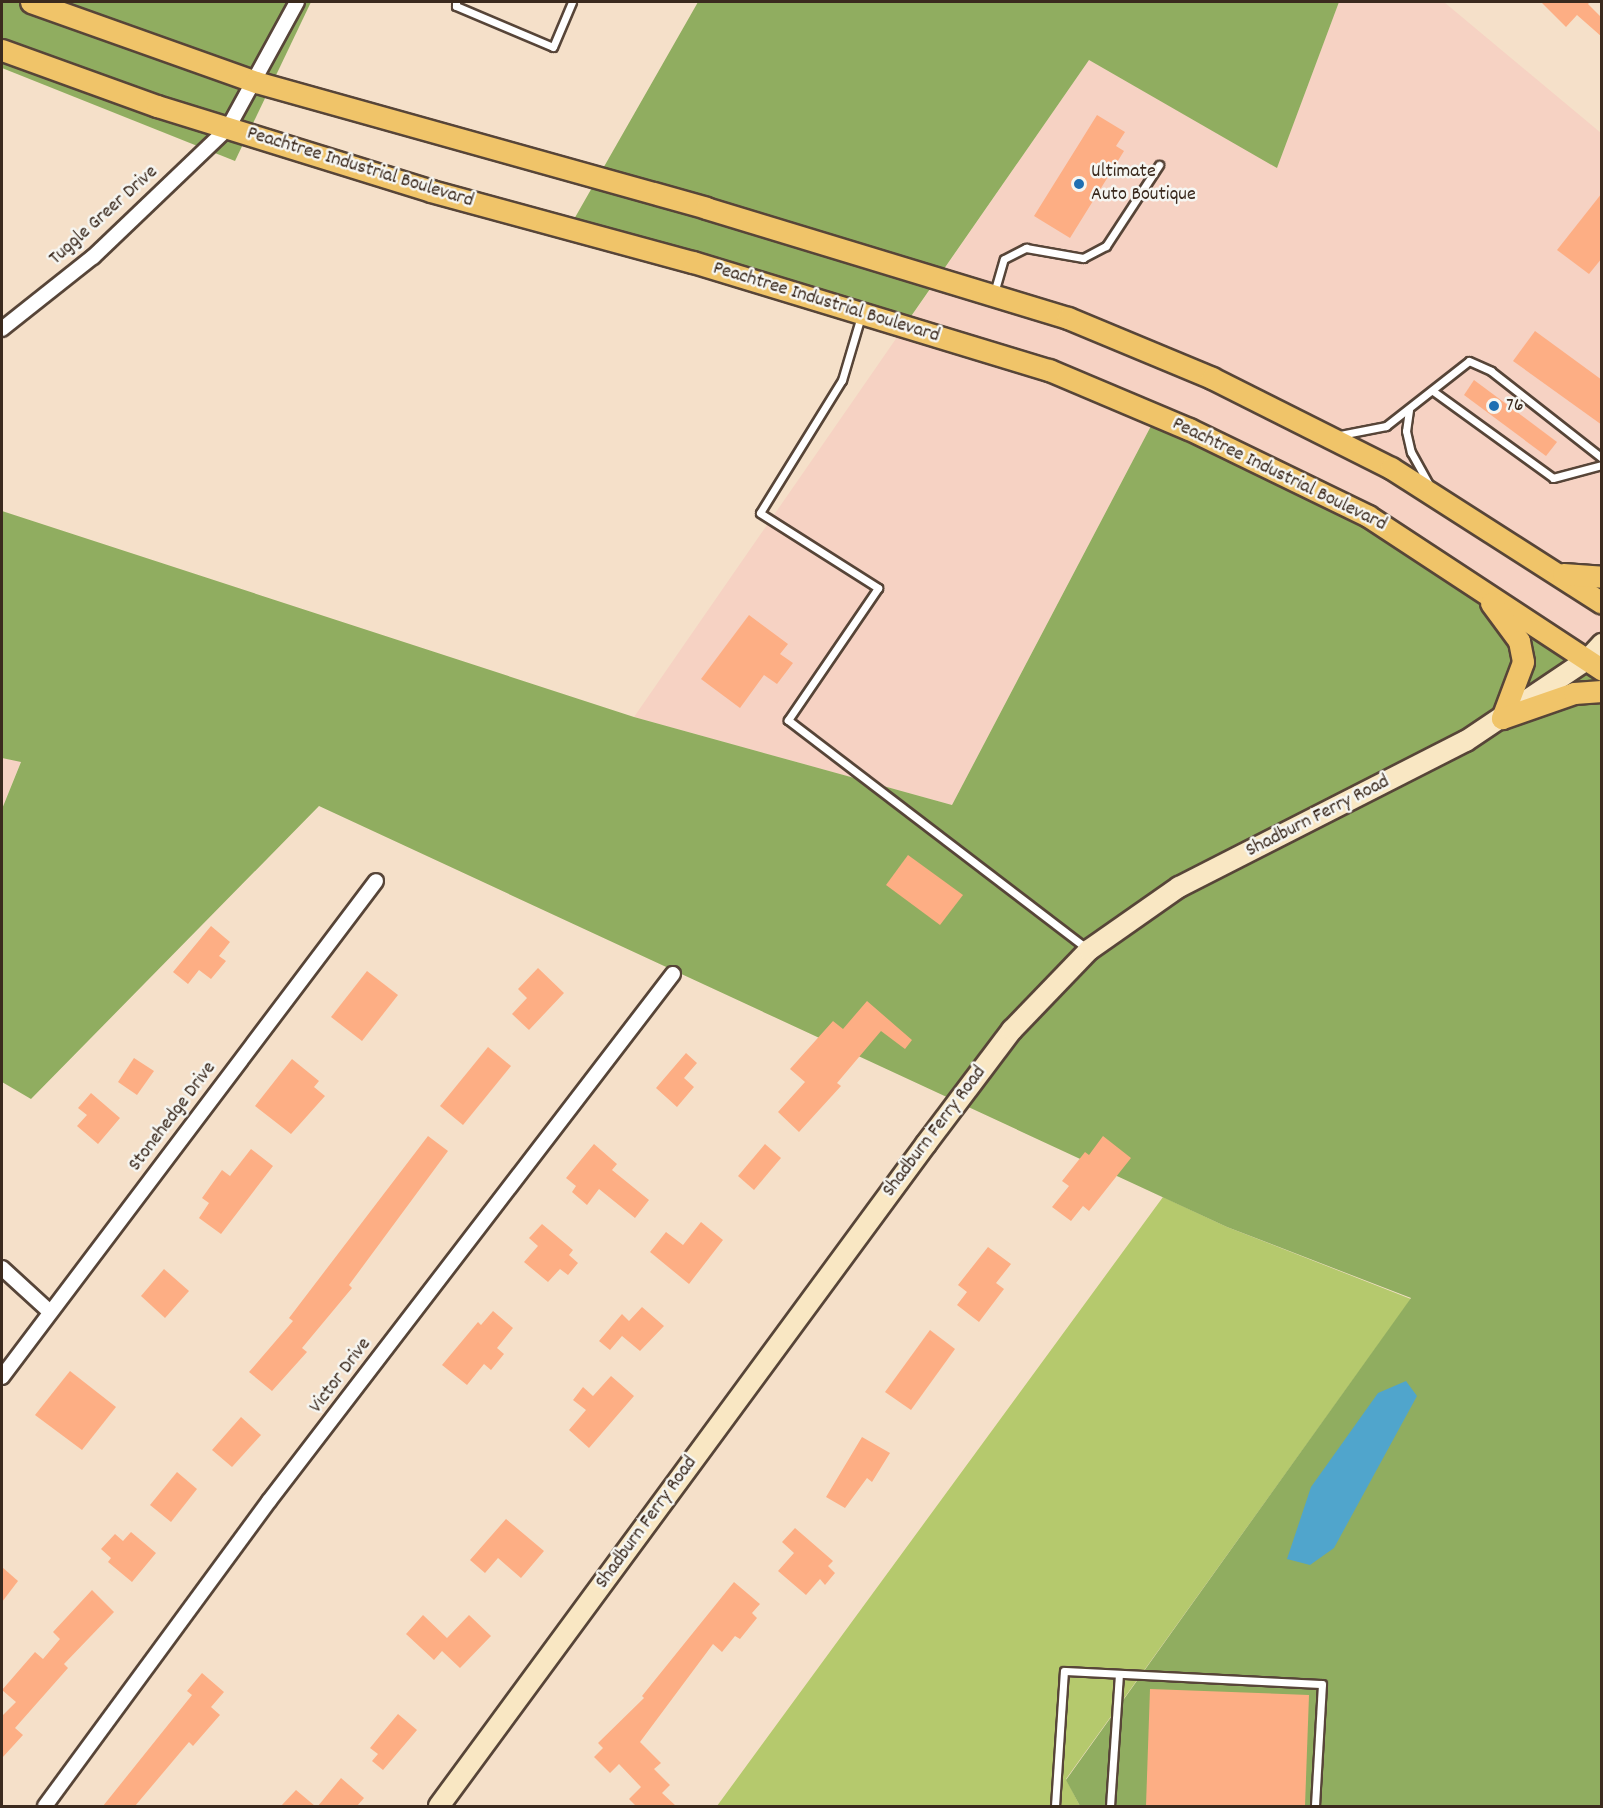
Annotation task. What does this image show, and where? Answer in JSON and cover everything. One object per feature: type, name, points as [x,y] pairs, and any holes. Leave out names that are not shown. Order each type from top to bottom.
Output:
[{"type":"main road","points":[[31,2],[256,82],[706,208],[1068,318],[1202,374],[1331,436],[1435,494],[1602,603]]},
{"type":"main road","name":"Peachtree Industrial Boulevard","points":[[2,50],[228,128],[431,191],[693,262],[1049,370],[1190,429],[1368,516],[1597,658]]},
{"type":"main road","points":[[1557,573],[1602,577]]},
{"type":"main road","points":[[1476,584],[1509,624],[1523,662],[1502,718]]},
{"type":"main road","points":[[1502,718],[1574,693],[1602,691]]},
{"type":"street","name":"Tuggle Greer Drive","points":[[2,329],[93,256],[228,128],[256,82],[297,2]]},
{"type":"street","name":"Shadburn Ferry Road","points":[[439,1806],[1012,1030],[1089,950],[1179,887],[1389,781],[1502,718],[1597,658]]},
{"type":"street","name":"Stonehedge Drive","points":[[2,1377],[376,881]]},
{"type":"street","name":"Victor Drive","points":[[45,1806],[269,1501],[674,974]]},
{"type":"street","points":[[2,1268],[50,1312]]},
{"type":"lane","points":[[456,2],[456,6],[553,47],[572,2]]},
{"type":"lane","points":[[994,295],[1004,260],[1026,248],[1083,258],[1106,246],[1159,165]]},
{"type":"lane","points":[[862,314],[842,380],[760,513],[878,588],[788,720],[1089,950]]},
{"type":"lane","points":[[1331,436],[1386,426],[1469,361],[1491,371],[1602,458]]},
{"type":"lane","points":[[1433,391],[1553,478],[1602,465]]},
{"type":"lane","points":[[1409,410],[1406,431],[1411,452],[1435,494]]},
{"type":"lane","points":[[1055,1806],[1064,1671],[1322,1684],[1315,1806]]},
{"type":"lane","points":[[1110,1806],[1119,1674]]},
{"type":"shaded area","points":[[1339,2],[1444,2],[1601,133],[1601,672],[1151,426],[952,805],[634,717],[1089,60],[1277,167]]},
{"type":"shaded area","points":[[2,758],[21,761],[2,809]]},
{"type":"green space","points":[[2,2],[311,2],[235,161],[2,68]]},
{"type":"green space","points":[[698,2],[1339,2],[1277,168],[1089,60],[905,325],[569,228]]},
{"type":"green space","points":[[1151,426],[1399,531],[1601,672],[1601,1806],[1080,1806],[1066,1780],[1411,1298],[1227,1227],[319,806],[31,1099],[2,1082],[2,809],[21,762],[2,758],[2,511],[634,717],[952,805]]},
{"type":"green space","points":[[1163,1197],[1227,1227],[1411,1299],[1066,1779],[1080,1806],[717,1806]]},
{"type":"water","points":[[1406,1381],[1417,1396],[1334,1548],[1310,1565],[1287,1559],[1311,1487],[1378,1393]]},
{"type":"building","points":[[1541,2],[1590,2],[1588,4],[1602,18],[1602,37],[1577,15],[1566,27]]},
{"type":"building","name":"Ultimate Auto Boutique","points":[[1097,115],[1125,132],[1116,146],[1124,151],[1070,238],[1034,216]]},
{"type":"building","points":[[1602,193],[1602,258],[1589,274],[1557,250]]},
{"type":"building","points":[[1535,331],[1602,380],[1602,425],[1513,361]]},
{"type":"building","points":[[1474,380],[1557,442],[1546,456],[1464,395]]},
{"type":"building","points":[[749,615],[788,644],[780,654],[793,663],[777,684],[764,675],[740,708],[701,679]]},
{"type":"building","points":[[908,855],[963,895],[940,925],[886,885]]},
{"type":"building","points":[[211,926],[230,942],[219,956],[226,961],[211,979],[199,970],[188,984],[173,972]]},
{"type":"building","points":[[538,968],[564,993],[529,1030],[512,1014],[527,998],[518,989]]},
{"type":"building","points":[[367,971],[398,995],[362,1041],[331,1017]]},
{"type":"building","points":[[867,1001],[912,1040],[905,1049],[881,1031],[837,1083],[841,1086],[799,1132],[778,1112],[805,1082],[790,1069],[833,1021],[843,1029]]},
{"type":"building","points":[[488,1047],[511,1066],[463,1125],[440,1106]]},
{"type":"building","points":[[686,1053],[697,1063],[684,1078],[694,1087],[677,1107],[656,1088]]},
{"type":"building","points":[[134,1058],[154,1071],[137,1095],[118,1082]]},
{"type":"building","points":[[292,1059],[319,1081],[314,1087],[325,1096],[291,1134],[255,1106]]},
{"type":"building","points":[[91,1093],[120,1118],[98,1144],[77,1126],[87,1115],[78,1108]]},
{"type":"building","points":[[428,1136],[448,1151],[349,1285],[352,1288],[302,1348],[307,1352],[272,1391],[249,1372],[293,1321],[289,1318]]},
{"type":"building","points":[[1103,1136],[1131,1158],[1089,1211],[1083,1206],[1071,1221],[1052,1207],[1069,1186],[1062,1181],[1085,1152],[1089,1155]]},
{"type":"building","points":[[594,1144],[617,1164],[612,1170],[649,1200],[635,1218],[599,1189],[587,1205],[572,1192],[576,1186],[566,1178]]},
{"type":"building","points":[[765,1144],[781,1158],[754,1190],[738,1176]]},
{"type":"building","points":[[251,1149],[273,1166],[221,1234],[199,1218],[209,1203],[202,1198],[222,1170],[230,1176]]},
{"type":"building","points":[[701,1222],[723,1240],[689,1284],[650,1252],[666,1232],[683,1245]]},
{"type":"building","points":[[542,1224],[573,1250],[569,1255],[578,1263],[568,1275],[560,1269],[548,1282],[524,1262],[538,1246],[529,1238]]},
{"type":"building","points":[[988,1247],[1011,1264],[996,1283],[1004,1289],[979,1322],[957,1305],[967,1292],[958,1285]]},
{"type":"building","points":[[164,1269],[189,1291],[165,1318],[141,1296]]},
{"type":"building","points":[[642,1307],[664,1326],[640,1351],[622,1336],[610,1350],[599,1341],[622,1314],[629,1321]]},
{"type":"building","points":[[493,1311],[513,1328],[497,1348],[504,1354],[491,1370],[484,1364],[467,1385],[442,1365],[478,1322],[481,1325]]},
{"type":"building","points":[[930,1330],[955,1349],[911,1410],[885,1392]]},
{"type":"building","points":[[70,1371],[116,1407],[82,1450],[35,1415]]},
{"type":"building","points":[[611,1376],[634,1396],[589,1448],[569,1430],[586,1410],[573,1400],[583,1387],[593,1396]]},
{"type":"building","points":[[241,1417],[261,1435],[232,1467],[212,1450]]},
{"type":"building","points":[[862,1437],[890,1453],[872,1482],[867,1478],[845,1508],[826,1497]]},
{"type":"building","points":[[177,1472],[197,1489],[171,1522],[150,1505]]},
{"type":"building","points":[[506,1519],[544,1551],[521,1578],[498,1558],[485,1573],[470,1560]]},
{"type":"building","points":[[795,1528],[833,1561],[828,1566],[835,1573],[825,1585],[820,1579],[806,1595],[778,1571],[794,1553],[782,1542]]},
{"type":"building","points":[[131,1532],[156,1553],[132,1582],[108,1562],[111,1558],[101,1549],[115,1534],[123,1541]]},
{"type":"building","points":[[2,1567],[18,1581],[2,1602]]},
{"type":"building","points":[[734,1582],[760,1604],[752,1613],[757,1618],[740,1639],[735,1636],[722,1652],[713,1644],[640,1742],[661,1763],[654,1769],[670,1785],[662,1793],[676,1806],[636,1806],[629,1799],[641,1787],[619,1764],[610,1773],[594,1757],[603,1748],[598,1743],[644,1698],[642,1696]]},
{"type":"building","points":[[92,1590],[114,1612],[64,1664],[68,1668],[15,1728],[23,1735],[2,1758],[2,1716],[16,1702],[2,1690],[35,1652],[43,1659],[60,1639],[53,1632]]},
{"type":"building","points":[[423,1615],[447,1638],[469,1615],[491,1636],[460,1668],[442,1651],[434,1660],[406,1634]]},
{"type":"building","points":[[202,1673],[224,1692],[211,1707],[220,1715],[193,1746],[189,1742],[135,1806],[103,1806],[192,1695],[187,1691]]},
{"type":"building","points":[[1150,1689],[1309,1695],[1305,1806],[1146,1806]]},
{"type":"building","points":[[398,1714],[417,1730],[383,1770],[372,1761],[378,1754],[370,1748]]},
{"type":"building","points":[[341,1778],[364,1798],[357,1806],[318,1806]]},
{"type":"building","points":[[296,1790],[315,1806],[281,1806]]},
{"type":"place","name":"Ultimate Auto Boutique","points":[[1079,184]]},
{"type":"place","name":"76","points":[[1494,406]]}]
